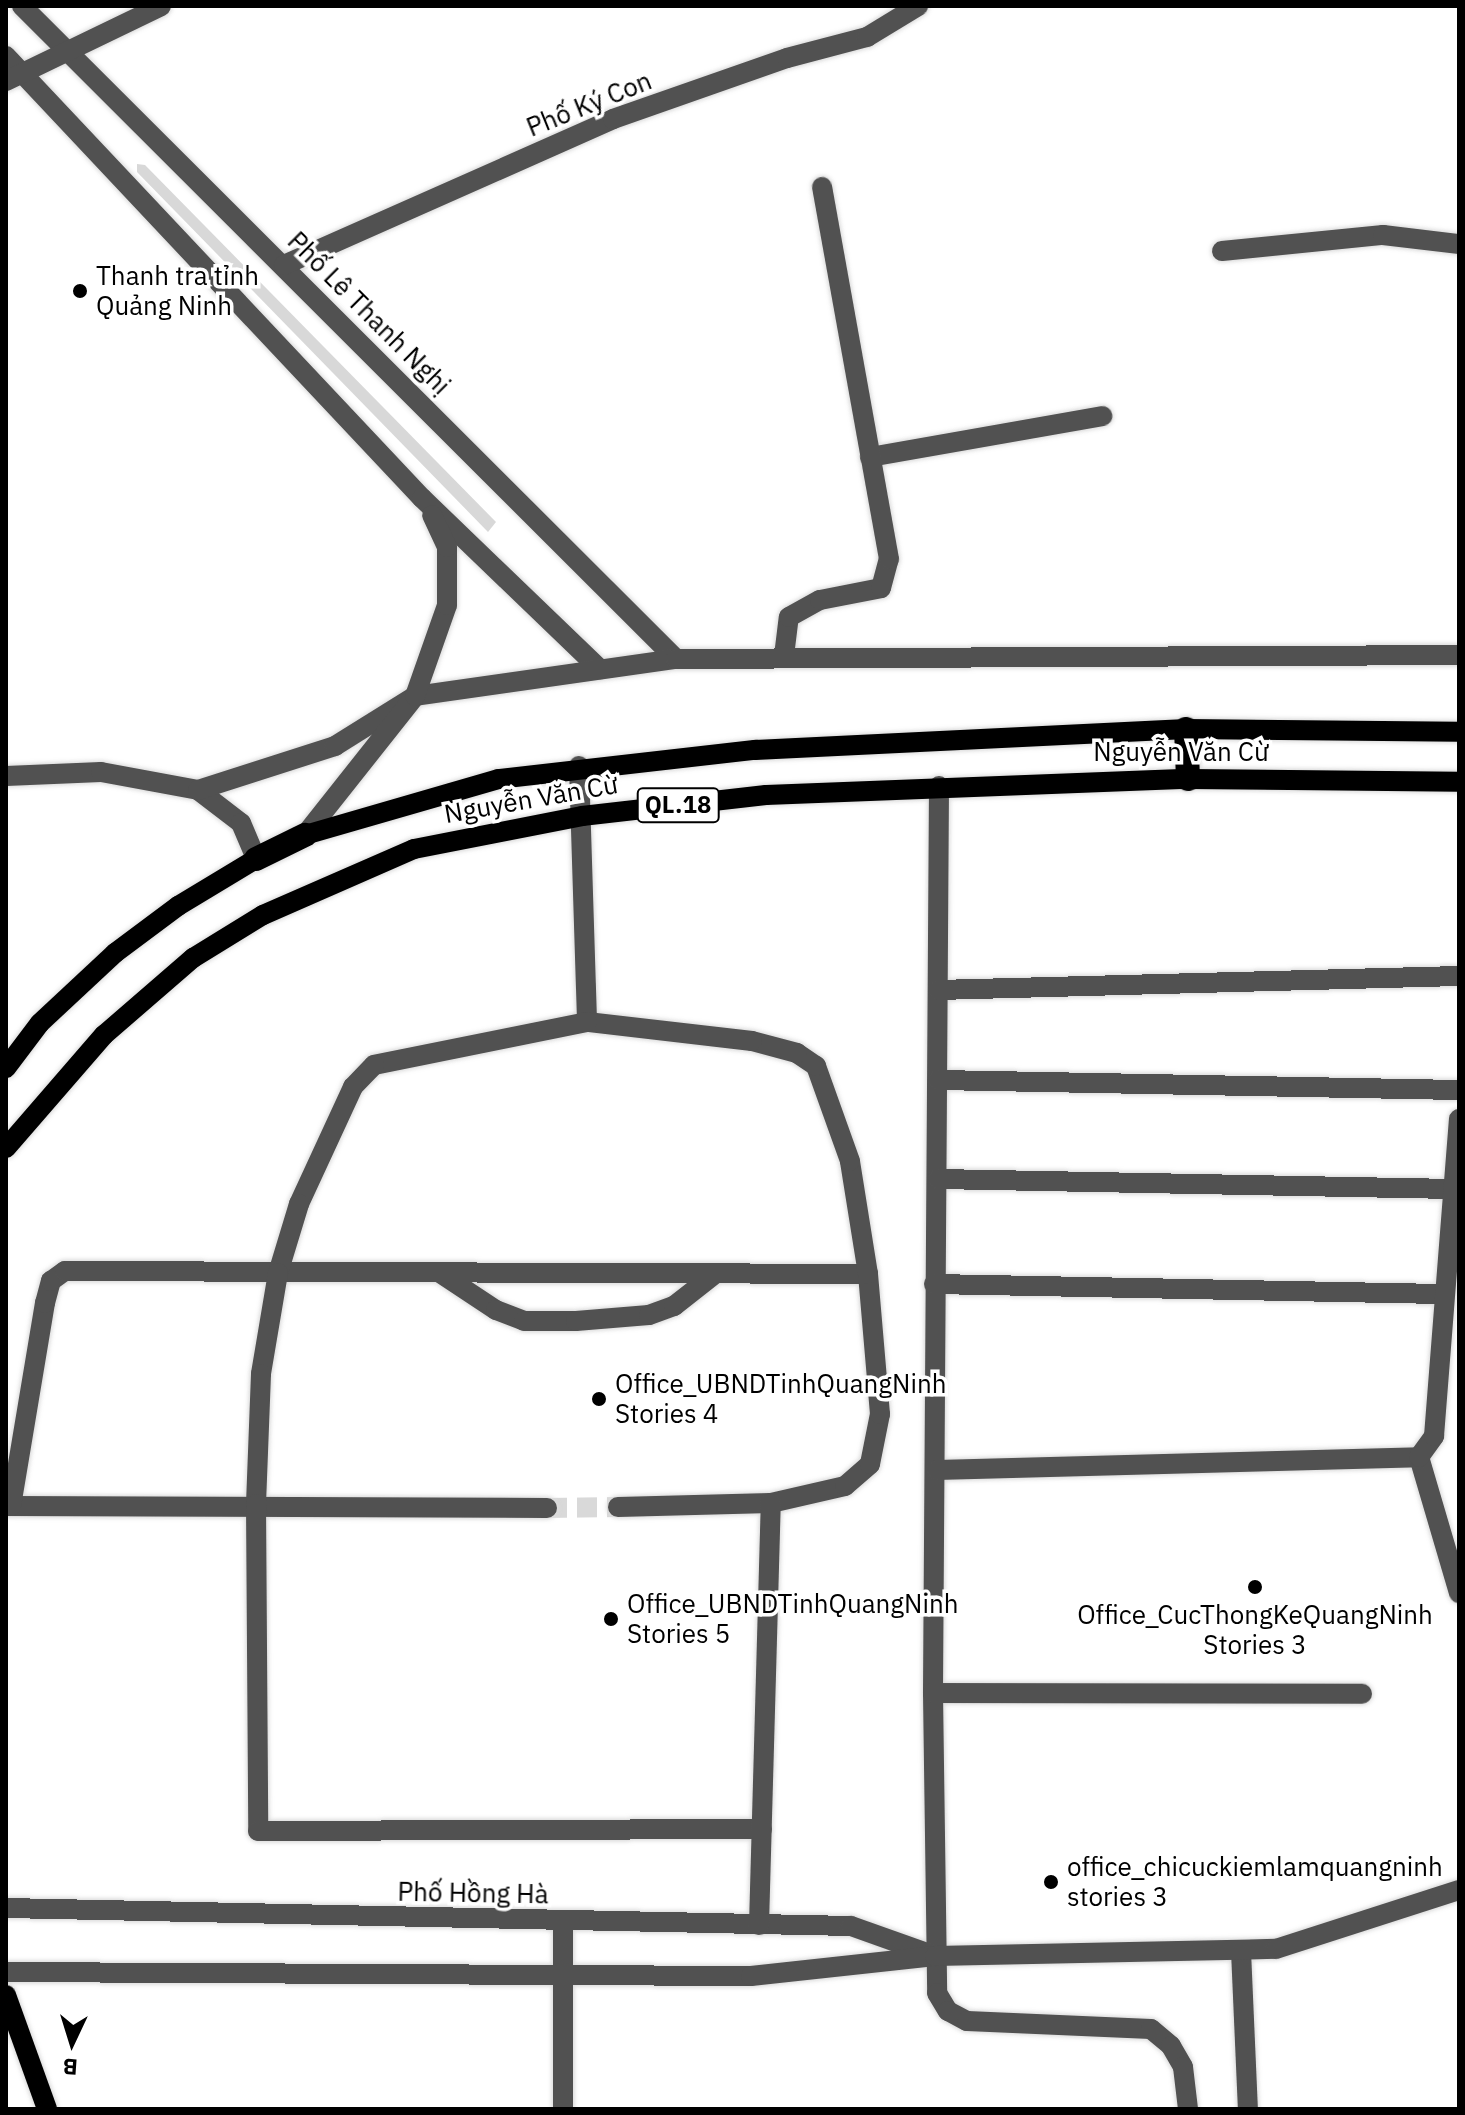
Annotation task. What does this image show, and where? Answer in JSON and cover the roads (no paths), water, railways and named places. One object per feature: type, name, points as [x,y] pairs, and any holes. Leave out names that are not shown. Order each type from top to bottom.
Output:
[{"type":"highway","points":[[1186,729],[1188,779]]},
{"type":"highway","name":"Nguyễn Văn Cừ","points":[[256,859],[305,835]]},
{"type":"main road","name":"Nguyễn Văn Cừ","points":[[305,835],[499,779],[579,766],[755,750],[1186,729],[1459,732]]},
{"type":"main road","name":"Nguyễn Văn Cừ","points":[[6,1148],[104,1035],[193,958],[263,915],[414,849],[582,816],[766,795],[939,786],[1188,779],[1459,782]]},
{"type":"main road","name":"Nguyễn Văn Cừ","points":[[6,1068],[40,1023],[115,953],[178,906],[256,859]]},
{"type":"main road","points":[[6,1995],[47,2109]]},
{"type":"street","name":"Phố Lê Thanh Nghị","points":[[22,6],[676,659]]},
{"type":"street","points":[[14,77],[161,6]]},
{"type":"street","name":"Phố Ký Con","points":[[284,265],[613,119],[787,58],[867,37],[918,6]]},
{"type":"street","points":[[6,56],[14,77],[422,498],[600,669]]},
{"type":"street","points":[[784,656],[789,617],[802,607],[867,593],[886,579],[889,559],[822,187]]},
{"type":"street","points":[[1222,251],[1383,235],[1459,244]]},
{"type":"street","points":[[870,457],[1102,416]]},
{"type":"street","points":[[305,835],[415,696],[447,605],[447,547],[422,498]]},
{"type":"street","points":[[198,790],[335,746],[415,696],[676,659],[784,656],[1459,655]]},
{"type":"street","points":[[579,766],[587,1022]]},
{"type":"street","points":[[6,776],[101,772],[198,790],[241,823],[256,859]]},
{"type":"street","points":[[939,786],[938,1179],[934,1284],[937,1470],[933,1693],[937,1993],[948,2011],[967,2021],[1151,2029],[1171,2046],[1183,2067],[1188,2109]]},
{"type":"street","points":[[938,990],[1459,976]]},
{"type":"street","points":[[618,1507],[771,1503],[845,1486],[870,1464],[880,1414],[868,1274],[850,1161],[816,1066],[797,1053],[752,1041],[587,1022],[374,1065],[353,1087],[327,1134],[278,1273],[261,1374],[256,1504],[258,1831],[762,1829]]},
{"type":"street","points":[[938,1080],[1459,1090]]},
{"type":"street","points":[[1419,1457],[1434,1436],[1459,1119]]},
{"type":"street","points":[[938,1179],[1452,1189]]},
{"type":"street","points":[[547,1508],[256,1504],[8,1506],[51,1281],[65,1271],[868,1274]]},
{"type":"street","points":[[440,1273],[496,1310],[524,1321],[649,1315],[674,1306],[715,1274]]},
{"type":"street","points":[[934,1284],[1443,1294]]},
{"type":"street","points":[[937,1470],[1419,1457]]},
{"type":"street","points":[[1419,1457],[1459,1593]]},
{"type":"street","points":[[759,1925],[771,1503]]},
{"type":"street","points":[[933,1693],[1362,1694]]},
{"type":"street","name":"Phố Hồng Hà","points":[[6,1972],[751,1976],[935,1956],[1241,1951],[1300,1944],[1459,1890]]},
{"type":"street","name":"Phố Hồng Hà","points":[[6,1908],[851,1926],[935,1956]]},
{"type":"street","points":[[563,1921],[563,2109]]},
{"type":"street","points":[[1241,1951],[1248,2109]]},
{"type":"tunnel","points":[[547,1508],[618,1507]]},
{"type":"place","name":"Thanh tra tỉnh Quảng Ninh","points":[[80,291]]},
{"type":"place","name":"Office_UBNDTinhQuangNinh Stories 4","points":[[599,1399]]},
{"type":"place","name":"Office_CucThongKeQuangNinh Stories 3","points":[[1255,1587]]},
{"type":"place","name":"Office_UBNDTinhQuangNinh Stories 5","points":[[611,1619]]},
{"type":"place","name":"office_chicuckiemlamquangninh stories 3","points":[[1051,1882]]}]
